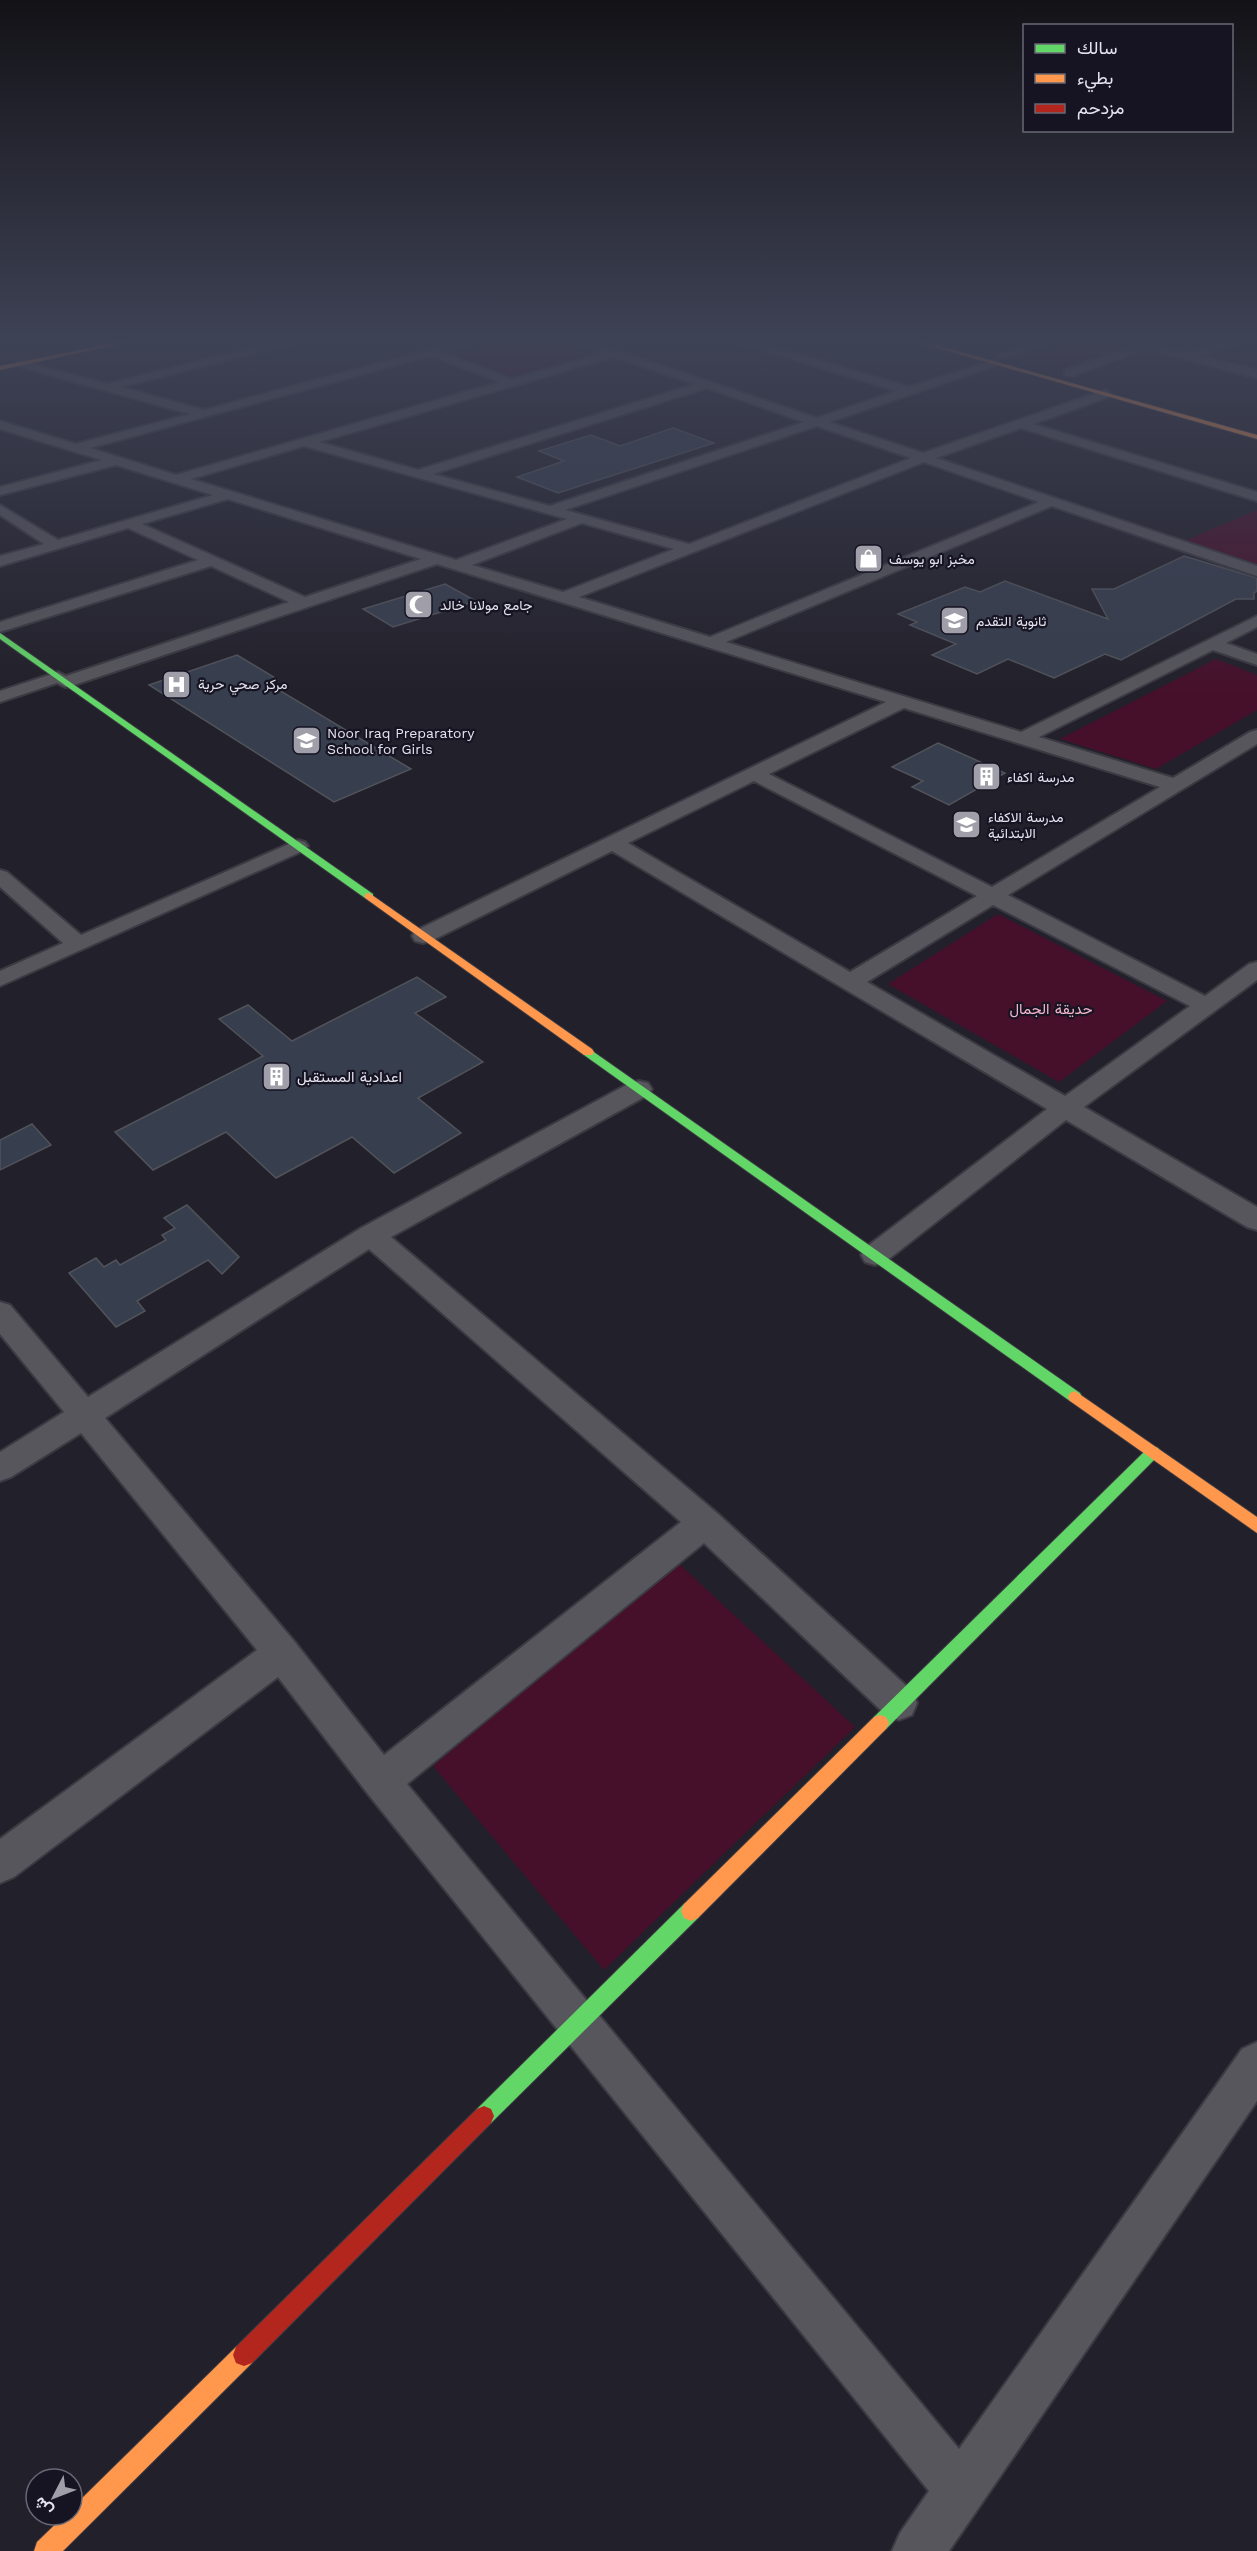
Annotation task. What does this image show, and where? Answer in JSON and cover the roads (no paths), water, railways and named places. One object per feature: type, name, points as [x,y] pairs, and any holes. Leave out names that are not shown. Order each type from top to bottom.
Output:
[{"type":"street","points":[[100,456],[1175,786]]},
{"type":"street","points":[[176,479],[260,456]]},
{"type":"street","points":[[354,456],[692,549]]},
{"type":"street","points":[[418,474],[476,456]]},
{"type":"street","points":[[551,510],[713,456]]},
{"type":"street","points":[[918,456],[1257,571]]},
{"type":"street","points":[[562,598],[929,456]]},
{"type":"street","points":[[1125,456],[1257,497]]},
{"type":"street","points":[[0,491],[115,461]]},
{"type":"street","points":[[0,561],[227,495]]},
{"type":"street","points":[[710,643],[1050,502]]},
{"type":"street","points":[[0,509],[56,545]]},
{"type":"street","points":[[456,565],[581,519]]},
{"type":"street","points":[[129,524],[304,603]]},
{"type":"street","points":[[0,697],[62,680],[436,559]]},
{"type":"street","points":[[0,627],[212,561]]},
{"type":"street","points":[[1022,739],[1257,621]]},
{"type":"street","points":[[0,635],[1257,1526]]},
{"type":"street","points":[[1214,644],[1257,660]]},
{"type":"street","points":[[423,936],[901,702]]},
{"type":"street","points":[[850,982],[1257,736]]},
{"type":"street","points":[[755,774],[1207,1006]]},
{"type":"street","points":[[613,843],[1257,1220]]},
{"type":"street","points":[[0,979],[298,846]]},
{"type":"street","points":[[0,876],[78,944]]},
{"type":"street","points":[[875,1255],[1065,1108],[1257,969]]},
{"type":"street","points":[[0,1468],[371,1235],[639,1089]]},
{"type":"street","points":[[371,1235],[705,1523],[899,1703]]},
{"type":"street","points":[[0,1313],[281,1653],[381,1780],[960,2490]]},
{"type":"street","points":[[46,2551],[1153,1452]]},
{"type":"street","points":[[381,1780],[705,1523]]},
{"type":"street","points":[[0,1863],[281,1653]]},
{"type":"street","points":[[918,2551],[1257,2064]]},
{"type":"place","name":"مخبز ابو يوسف","points":[[868,559]]},
{"type":"place","name":"جامع مولانا خالد","points":[[419,605]]},
{"type":"place","name":"ثانوية التقدم","points":[[955,621]]},
{"type":"place","name":"مركز صحي حرية","points":[[177,684]]},
{"type":"place","name":"Noor Iraq Preparatory School for Girls","points":[[306,741]]},
{"type":"place","name":"مدرسة اكفاء","points":[[986,777]]},
{"type":"place","name":"مدرسة الاكفاء الابتدائية","points":[[967,825]]},
{"type":"place","name":"اعدادية المستقبل","points":[[276,1077]]},
{"type":"park label","name":"حديقة الجمال","points":[[1051,1009]]}]
